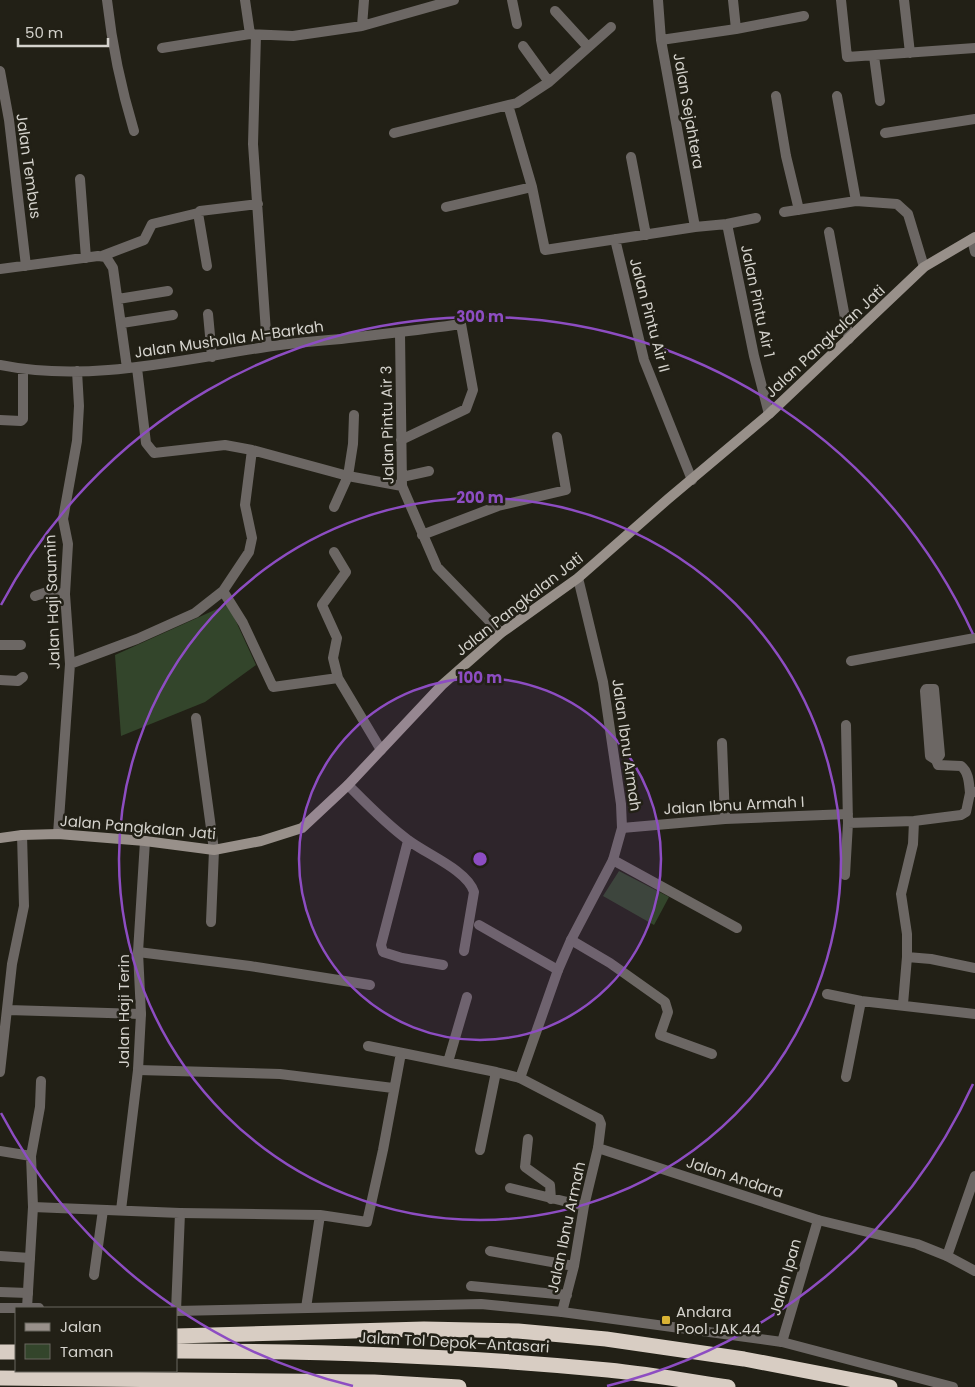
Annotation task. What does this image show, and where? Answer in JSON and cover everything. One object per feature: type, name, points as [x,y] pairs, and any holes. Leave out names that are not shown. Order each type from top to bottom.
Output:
[{"type":"highway","points":[[178,1336],[424,1329],[518,1332],[606,1339],[744,1359],[890,1387]]},
{"type":"highway","name":"Jalan Tol Depok–Antasari","points":[[178,1352],[258,1352],[495,1360],[610,1370],[728,1387]]},
{"type":"highway","points":[[1,1378],[52,1387]]},
{"type":"highway","points":[[1,1378],[374,1382],[459,1387]]},
{"type":"main road","name":"Jalan Pangkalan Jati","points":[[0,838],[58,834],[145,841],[214,850],[261,841],[302,828],[348,785],[442,685],[501,633],[578,578],[769,414],[924,267],[973,238]]},
{"type":"street","points":[[107,0],[114,50],[125,102],[134,131]]},
{"type":"street","points":[[245,0],[253,35],[254,144],[267,347]]},
{"type":"street","points":[[362,26],[364,0]]},
{"type":"street","points":[[162,48],[253,35],[293,36],[362,26],[454,0]]},
{"type":"street","points":[[512,0],[517,24]]},
{"type":"street","name":"Jalan Sejahtera","points":[[658,0],[661,40],[695,227]]},
{"type":"street","points":[[733,0],[736,29]]},
{"type":"street","points":[[841,0],[847,58],[975,48]]},
{"type":"street","points":[[904,0],[910,53]]},
{"type":"street","points":[[555,11],[588,47]]},
{"type":"street","points":[[661,40],[736,29],[804,16]]},
{"type":"street","points":[[394,133],[517,103],[549,82],[611,27]]},
{"type":"street","points":[[523,46],[549,82]]},
{"type":"street","points":[[874,56],[880,101]]},
{"type":"street","name":"Jalan Tembus","points":[[0,71],[26,266]]},
{"type":"street","points":[[776,96],[786,156],[799,210]]},
{"type":"street","points":[[837,96],[856,202]]},
{"type":"street","points":[[508,105],[532,187],[545,250],[695,227],[727,224],[756,218]]},
{"type":"street","points":[[886,132],[975,119]]},
{"type":"street","points":[[631,157],[646,235]]},
{"type":"street","points":[[80,179],[86,258]]},
{"type":"street","points":[[446,207],[532,187]]},
{"type":"street","points":[[784,212],[856,202],[896,204],[908,214],[924,267]]},
{"type":"street","points":[[0,269],[102,256],[144,240],[152,224],[200,211],[258,204]]},
{"type":"street","points":[[198,213],[208,266]]},
{"type":"street","name":"Jalan Pintu Air 1","points":[[727,224],[754,356],[769,414]]},
{"type":"street","points":[[829,232],[849,339]]},
{"type":"street","points":[[973,238],[975,252]]},
{"type":"street","name":"Jalan Pintu Air II","points":[[615,240],[644,360],[692,480]]},
{"type":"street","points":[[102,256],[106,257],[110,262],[146,444],[154,453],[225,445],[252,450],[348,476],[402,482],[429,471]]},
{"type":"street","points":[[118,299],[168,291]]},
{"type":"street","points":[[208,314],[212,357]]},
{"type":"street","points":[[122,323],[173,316]]},
{"type":"street","name":"Jalan Musholla Al-Barkah","points":[[0,365],[23,369],[77,371],[132,368],[267,347],[461,324],[473,390],[466,409],[401,440]]},
{"type":"street","name":"Jalan Pintu Air 3","points":[[400,332],[402,482],[422,535],[437,567],[501,633]]},
{"type":"street","points":[[0,420],[21,421],[23,419],[23,369]]},
{"type":"street","name":"Jalan Haji Saumin","points":[[58,834],[70,664],[65,594],[68,544],[63,519],[77,441],[79,406],[77,371]]},
{"type":"street","points":[[334,507],[348,476],[353,444],[354,415]]},
{"type":"street","points":[[422,535],[498,506],[566,490],[557,437]]},
{"type":"street","points":[[70,664],[136,639],[195,613],[223,591],[249,552],[252,538],[245,505],[252,450]]},
{"type":"street","points":[[334,552],[346,572],[322,605],[337,638],[333,658],[338,678],[381,750]]},
{"type":"street","name":"Jalan Ibnu Armah","points":[[520,1078],[558,970],[571,940],[613,860],[622,828],[621,804],[603,682],[578,578]]},
{"type":"street","points":[[223,591],[243,622],[273,687],[338,678]]},
{"type":"street","points":[[35,596],[47,592],[65,594]]},
{"type":"street","points":[[851,661],[975,638]]},
{"type":"street","points":[[0,645],[21,645]]},
{"type":"street","points":[[0,680],[18,681],[23,677]]},
{"type":"street","points":[[936,760],[940,755],[934,689],[926,689],[930,756],[936,760],[938,765],[961,766],[964,768],[973,792]]},
{"type":"street","points":[[196,718],[214,850],[211,922]]},
{"type":"street","points":[[846,725],[848,819],[846,875]]},
{"type":"street","points":[[722,743],[725,819]]},
{"type":"street","points":[[348,785],[408,841],[456,870],[473,887],[474,892],[464,951]]},
{"type":"street","name":"Jalan Ibnu Armah I","points":[[622,828],[725,819],[914,821],[961,815],[966,812],[973,792]]},
{"type":"street","points":[[903,1004],[907,934],[901,894],[914,844],[914,821]]},
{"type":"street","points":[[0,1072],[12,964],[24,906],[22,835]]},
{"type":"street","name":"Jalan Haji Terin","points":[[121,1210],[138,1070],[141,1014],[138,952],[145,841]]},
{"type":"street","points":[[408,841],[381,950],[402,958],[443,965]]},
{"type":"street","points":[[613,860],[737,928]]},
{"type":"street","points":[[479,925],[558,970]]},
{"type":"street","points":[[571,940],[610,963],[665,1002],[668,1012],[660,1035],[712,1054]]},
{"type":"street","points":[[138,952],[250,966],[370,986]]},
{"type":"street","points":[[907,957],[931,959],[975,968]]},
{"type":"street","points":[[827,994],[860,1000],[975,1014]]},
{"type":"street","points":[[448,1062],[467,997]]},
{"type":"street","points":[[846,1077],[860,1000]]},
{"type":"street","points":[[8,1010],[141,1014]]},
{"type":"street","points":[[368,1046],[520,1078],[599,1119],[601,1124],[598,1148]]},
{"type":"street","points":[[33,1207],[180,1213],[320,1215],[367,1222],[401,1053]]},
{"type":"street","points":[[138,1070],[280,1074],[393,1088]]},
{"type":"street","points":[[480,1150],[496,1072]]},
{"type":"street","points":[[27,1307],[33,1207],[31,1156],[40,1107],[41,1081]]},
{"type":"street","points":[[528,1139],[525,1167],[550,1185],[551,1199]]},
{"type":"street","name":"Jalan Ibnu Armah","points":[[562,1312],[574,1266],[584,1206],[598,1148]]},
{"type":"street","name":"Jalan Andara","points":[[598,1148],[818,1220],[916,1244],[947,1256],[975,1271]]},
{"type":"street","points":[[0,1151],[31,1156]]},
{"type":"street","points":[[947,1256],[975,1176]]},
{"type":"street","points":[[510,1188],[584,1206]]},
{"type":"street","points":[[94,1275],[103,1210]]},
{"type":"street","points":[[176,1307],[180,1213]]},
{"type":"street","points":[[306,1308],[320,1215]]},
{"type":"street","name":"Jalan Ipan","points":[[782,1342],[818,1220]]},
{"type":"street","points":[[490,1251],[574,1266]]},
{"type":"street","points":[[0,1256],[30,1258]]},
{"type":"street","points":[[470,1286],[567,1295]]},
{"type":"street","points":[[0,1292],[28,1293]]},
{"type":"street","points":[[178,1311],[481,1304],[562,1312],[782,1342],[953,1387]]},
{"type":"street","points":[[0,1308],[15,1308]]},
{"type":"green space","points":[[228,604],[256,665],[205,702],[121,736],[115,655]]},
{"type":"green space","points":[[619,871],[669,897],[654,925],[603,896]]},
{"type":"place","name":"Andara Pool JAK.44","points":[[666,1320]]}]
